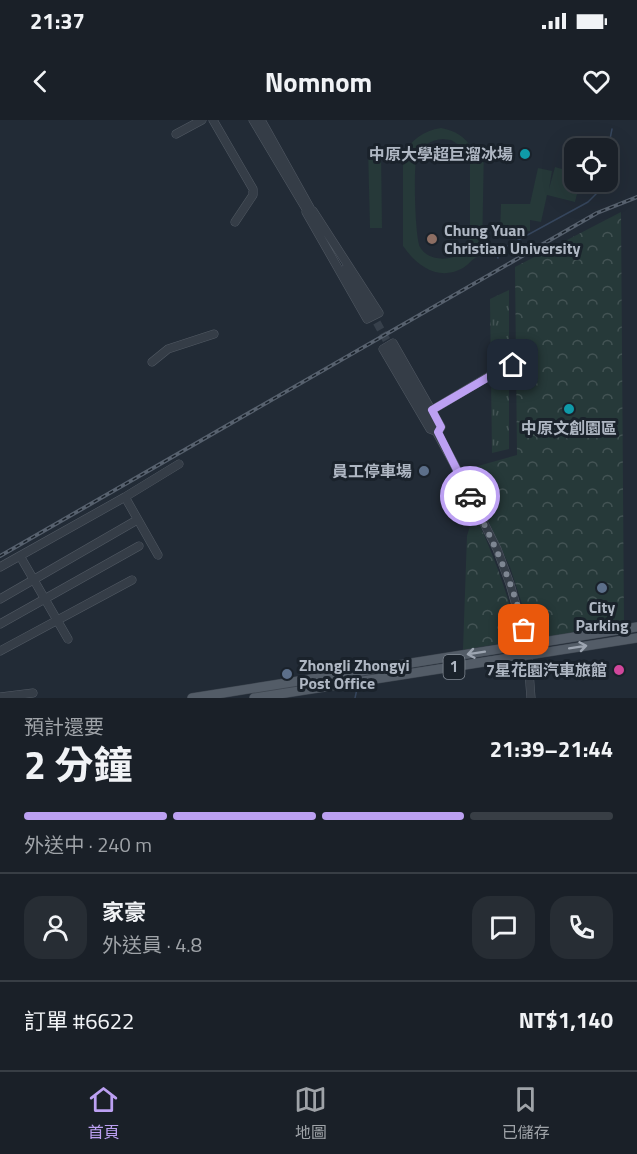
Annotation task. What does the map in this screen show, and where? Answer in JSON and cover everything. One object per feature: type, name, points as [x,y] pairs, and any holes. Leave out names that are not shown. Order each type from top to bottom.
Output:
[{"type":"main road","name":"1","points":[[254,698],[526,644],[637,627]]},
{"type":"main road","name":"1","points":[[192,698],[272,693],[637,638]]},
{"type":"street","points":[[176,134],[202,120]]},
{"type":"street","points":[[213,120],[253,189],[253,195],[235,222]]},
{"type":"street","points":[[254,120],[371,312]]},
{"type":"street","points":[[261,120],[367,319],[379,313],[312,214]]},
{"type":"street","points":[[152,362],[168,349],[214,334]]},
{"type":"street","points":[[393,344],[441,427],[438,432],[430,429],[383,349],[393,344]]},
{"type":"street","points":[[392,351],[438,432],[496,549],[517,605],[528,655],[531,698]]},
{"type":"street","points":[[432,410],[513,365]]},
{"type":"street","points":[[0,567],[179,464]]},
{"type":"street","points":[[125,497],[158,555]]},
{"type":"street","points":[[0,599],[137,520]]},
{"type":"street","points":[[0,624],[139,546]]},
{"type":"street","points":[[20,556],[68,639]]},
{"type":"street","points":[[0,651],[132,580]]},
{"type":"street","points":[[0,697],[33,693]]},
{"type":"green space","points":[[441,128],[455,132],[463,137],[472,148],[484,147],[482,256],[463,268],[445,273],[436,272],[421,265],[403,246],[403,155],[410,144],[423,134]],"holes":[[[451,140],[459,145],[470,162],[470,238],[468,247],[463,252],[443,259],[429,256],[420,247],[418,241],[415,173],[417,156],[421,149],[431,142]]]},
{"type":"green space","points":[[368,148],[381,148],[382,228],[370,228]]},
{"type":"green space","points":[[555,167],[564,170],[564,192],[578,192],[575,202],[547,195],[541,222],[530,220],[530,231],[500,235],[501,204],[530,204],[538,168],[552,171],[549,189]]},
{"type":"green space","name":"中原文創園區","points":[[621,212],[624,626],[536,639],[532,635],[510,567],[464,470],[517,455],[515,267]]},
{"type":"green space","points":[[509,290],[509,449],[492,453],[490,299]]},
{"type":"green space","points":[[474,513],[510,605],[518,637],[515,641],[463,650],[467,536]]},
{"type":"waterway","points":[[610,138],[612,129]]},
{"type":"waterway","points":[[498,258],[497,255],[502,249],[588,202],[596,192]]},
{"type":"waterway","points":[[355,698],[357,689]]},
{"type":"tunnel","points":[[371,312],[392,350]]},
{"type":"railway","points":[[0,556],[597,213],[637,197]]},
{"type":"way so far","points":[[470,496],[496,549],[524,630]]},
{"type":"place","name":"中原大學超巨溜冰場","points":[[525,154]]},
{"type":"place","name":"Chung Yuan Christian University","points":[[432,239]]},
{"type":"place","name":"中原文創園區","points":[[569,409]]},
{"type":"place","name":"員工停車場","points":[[424,471]]},
{"type":"place","name":"City Parking","points":[[602,588]]},
{"type":"place","name":"7星花園汽車旅館","points":[[619,670]]},
{"type":"place","name":"Zhongli Zhongyi Post Office","points":[[287,674]]},
{"type":"route","points":[[470,496],[438,432],[441,427],[432,410],[513,365]]}]
